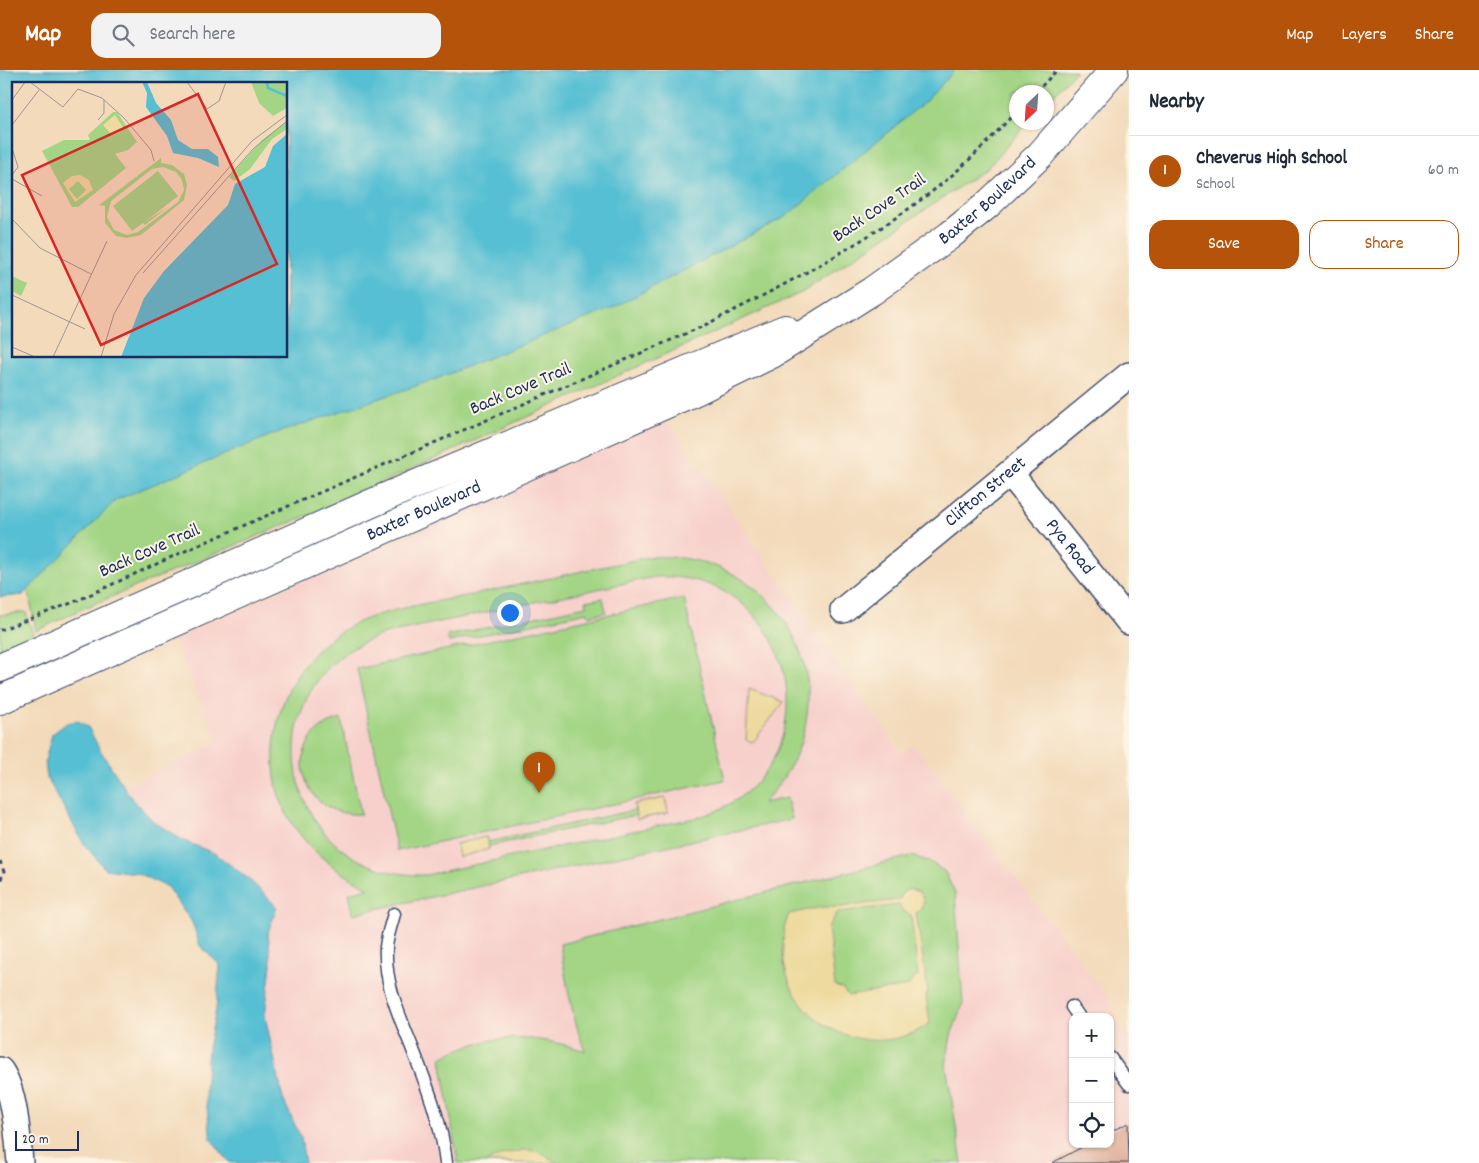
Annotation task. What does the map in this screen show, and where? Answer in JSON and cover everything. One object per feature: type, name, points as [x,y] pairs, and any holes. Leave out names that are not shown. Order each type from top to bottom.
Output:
[{"type":"street","name":"Baxter Boulevard","points":[[0,700],[696,390],[772,354],[910,265],[986,206],[1040,155],[1114,70]]},
{"type":"street","name":"Baxter Boulevard","points":[[0,668],[406,488],[706,361],[840,309]]},
{"type":"street","name":"Clifton Street","points":[[843,610],[1129,375]]},
{"type":"street","name":"Pya Road","points":[[1010,473],[1129,622]]},
{"type":"street","points":[[0,1070],[4,1075],[10,1096],[20,1163]]},
{"type":"lane","points":[[394,914],[386,947],[388,978],[395,1006],[430,1097],[444,1144],[446,1163]]},
{"type":"lane","points":[[1114,1063],[1129,1084]]},
{"type":"path","points":[[1043,85],[1057,70]]},
{"type":"path","name":"Back Cove Trail","points":[[0,630],[74,602],[176,554],[692,331],[785,285],[869,234],[940,186],[1009,119]]},
{"type":"path","points":[[0,861],[4,872],[0,881]]},
{"type":"shaded area","points":[[667,420],[901,753],[913,745],[1108,997],[1114,1013],[1069,1013],[1069,1148],[1114,1148],[1114,1014],[1129,1038],[1129,1163],[305,1163],[301,1138],[283,1099],[265,1016],[271,964],[268,932],[277,907],[250,880],[216,854],[184,841],[154,822],[132,799],[124,787],[218,742],[173,639]]},
{"type":"green space","points":[[0,70],[1076,70],[1054,95],[1054,85],[1009,85],[1009,130],[1022,130],[987,168],[803,292],[335,504],[82,609],[36,631],[28,589],[23,595],[0,597]]},
{"type":"green space","points":[[648,557],[697,561],[739,577],[772,604],[795,639],[807,678],[806,721],[792,763],[763,803],[787,798],[792,819],[353,914],[349,893],[369,888],[334,867],[305,840],[283,807],[277,788],[274,767],[274,742],[279,717],[286,695],[312,655],[330,639],[351,626],[387,612]],"holes":[[[655,577],[705,583],[744,605],[771,639],[785,679],[786,721],[772,761],[743,795],[699,817],[426,875],[375,867],[335,844],[309,810],[296,769],[297,727],[313,687],[345,654],[392,632]]]},
{"type":"green space","points":[[603,598],[606,612],[589,616],[587,612],[449,642],[447,636],[586,606],[585,601]]},
{"type":"green space","points":[[684,598],[725,780],[397,851],[357,669]]},
{"type":"green space","points":[[26,612],[37,647],[0,663],[0,615]]},
{"type":"green space","points":[[341,719],[361,814],[340,812],[323,804],[311,790],[304,774],[303,757],[309,741],[321,728]]},
{"type":"green space","points":[[665,798],[668,813],[637,819],[636,815],[489,846],[489,849],[459,857],[456,844],[486,837],[488,842],[635,810],[634,804]]},
{"type":"green space","points":[[911,856],[929,861],[945,872],[955,893],[963,1004],[951,1035],[946,1065],[962,1163],[458,1163],[441,1058],[476,1044],[512,1038],[548,1041],[585,1051],[573,1012],[560,944]]},
{"type":"sand","points":[[749,689],[784,702],[753,742],[746,740]]},
{"type":"sand","points":[[665,798],[668,813],[637,819],[634,804]]},
{"type":"sand","points":[[486,837],[489,849],[459,857],[456,844]]},
{"type":"sand","points":[[911,889],[920,893],[923,898],[922,906],[916,913],[928,991],[926,996],[930,1023],[906,1035],[882,1040],[857,1038],[834,1030],[813,1016],[797,997],[787,974],[783,939],[789,914],[822,907],[840,907],[899,900],[904,891]],"holes":[[[899,905],[903,911],[911,915],[918,976],[908,986],[848,996],[843,989],[835,986],[828,927],[838,912]]]},
{"type":"sand","points":[[524,1150],[536,1151],[558,1163],[485,1163],[504,1154]]},
{"type":"water","points":[[0,70],[955,70],[927,100],[785,217],[613,308],[436,379],[274,434],[116,500],[23,595],[0,597]]},
{"type":"water","points":[[78,721],[88,727],[100,750],[132,799],[154,822],[184,841],[216,854],[250,880],[277,907],[268,932],[271,964],[265,1016],[283,1099],[301,1138],[305,1163],[230,1163],[211,1139],[205,1092],[208,1049],[216,1009],[220,965],[200,946],[192,922],[167,887],[137,873],[105,869],[84,844],[47,778],[45,761],[52,734],[67,723]]},
{"type":"building","points":[[1128,1123],[1129,1163],[1052,1163],[1080,1148],[1114,1148],[1114,1130]]},
{"type":"place","name":"Cheverus High School","points":[[539,793]]}]
